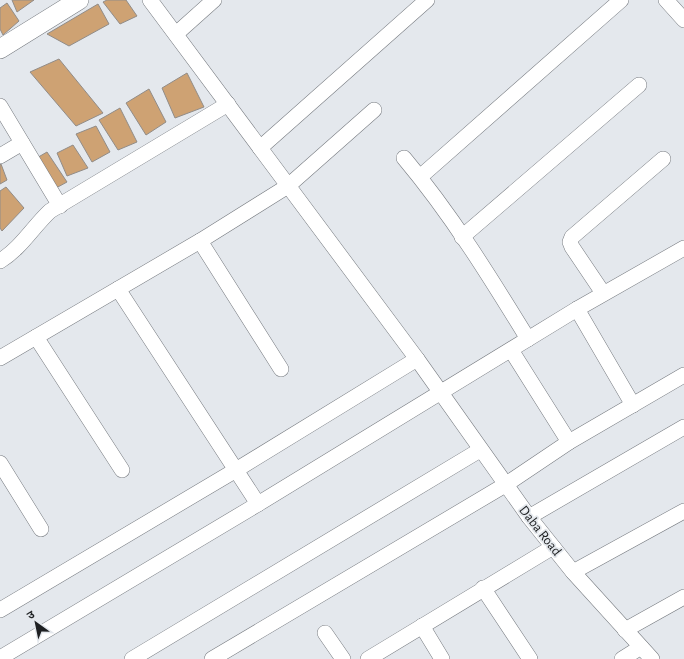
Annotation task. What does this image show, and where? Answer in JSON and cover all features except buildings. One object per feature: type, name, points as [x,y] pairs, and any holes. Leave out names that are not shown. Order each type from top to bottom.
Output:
[{"type":"street","name":"Daba Road","points":[[150,0],[417,359],[480,450],[529,517],[573,572],[652,659]]},
{"type":"street","points":[[176,34],[214,0]]},
{"type":"street","points":[[260,148],[427,0]]},
{"type":"street","points":[[420,177],[621,0]]},
{"type":"street","points":[[666,0],[684,20]]},
{"type":"street","points":[[0,49],[68,3]]},
{"type":"street","points":[[462,237],[639,85]]},
{"type":"street","points":[[0,261],[21,246],[40,221],[60,206],[228,104]]},
{"type":"street","points":[[0,106],[60,206]]},
{"type":"street","points":[[0,358],[118,289],[288,186],[374,110]]},
{"type":"street","points":[[0,156],[22,143]]},
{"type":"street","points":[[404,158],[420,177],[486,272],[528,339]]},
{"type":"street","points":[[604,293],[572,248],[570,242],[572,237],[663,159]]},
{"type":"street","points":[[200,240],[281,369]]},
{"type":"street","points":[[0,658],[258,504],[577,309],[684,248]]},
{"type":"street","points":[[118,289],[258,504]]},
{"type":"street","points":[[577,309],[633,405]]},
{"type":"street","points":[[36,337],[122,470]]},
{"type":"street","points":[[511,350],[569,442]]},
{"type":"street","points":[[0,610],[236,470],[417,359]]},
{"type":"street","points":[[212,659],[505,485],[569,442],[684,375]]},
{"type":"street","points":[[529,517],[684,427]]},
{"type":"street","points":[[132,659],[480,450]]},
{"type":"street","points":[[0,463],[41,529]]},
{"type":"street","points":[[573,572],[684,511]]},
{"type":"street","points":[[368,659],[483,588],[554,547]]},
{"type":"street","points":[[483,588],[530,659]]},
{"type":"street","points":[[625,630],[684,597]]},
{"type":"street","points":[[422,626],[442,659]]},
{"type":"street","points":[[325,633],[343,659]]},
{"type":"street","points":[[622,659],[641,647]]}]
